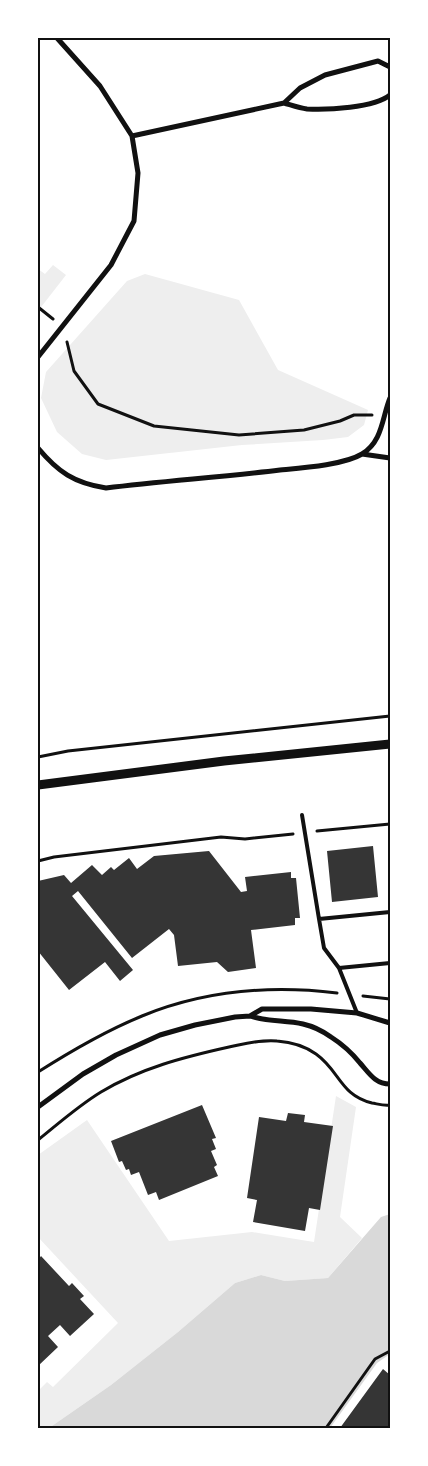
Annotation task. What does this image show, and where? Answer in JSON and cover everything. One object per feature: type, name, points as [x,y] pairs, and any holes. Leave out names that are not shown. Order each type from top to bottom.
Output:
[{"type":"street","points":[[38,357],[111,265],[134,221],[138,173],[132,136],[100,86],[57,38]]},
{"type":"street","points":[[284,103],[300,88],[325,75],[378,61],[390,67]]},
{"type":"street","points":[[132,136],[284,103],[305,109],[339,109],[384,100],[390,95]]},
{"type":"street","points":[[38,448],[63,473],[90,485],[106,488],[305,468],[347,460],[362,454],[371,445],[382,427],[390,398]]},
{"type":"street","points":[[362,454],[390,458]]},
{"type":"street","points":[[38,784],[224,761],[390,744]]},
{"type":"street","points":[[250,1016],[262,1009],[311,1009],[357,1013],[390,1023]]},
{"type":"street","points":[[38,1107],[75,1079],[116,1055],[160,1035],[195,1025],[250,1016],[263,1021],[305,1024],[332,1037],[347,1049],[367,1073],[376,1080],[390,1084]]},
{"type":"lane","points":[[302,815],[324,948],[338,968],[357,1013]]},
{"type":"lane","points":[[319,919],[390,912]]},
{"type":"lane","points":[[338,968],[390,963]]},
{"type":"path","points":[[38,307],[63,327],[74,371],[98,404],[154,426],[239,435],[304,430],[340,421],[354,415],[365,414],[385,417]]},
{"type":"path","points":[[38,756],[68,751],[390,716]]},
{"type":"path","points":[[38,861],[54,857],[221,837],[245,839],[390,824]]},
{"type":"path","points":[[38,1140],[100,1092],[127,1078],[161,1064],[249,1043],[276,1040],[299,1045],[316,1054],[328,1064],[352,1095],[370,1102],[390,1105]]},
{"type":"path","points":[[326,1428],[375,1359],[390,1351]]},
{"type":"shaded area","points":[[53,265],[66,275],[38,311],[38,269],[45,274]]},
{"type":"shaded area","points":[[145,274],[239,300],[278,370],[368,410],[364,425],[348,437],[323,440],[242,445],[106,460],[82,454],[57,432],[41,398],[46,372],[127,281]]},
{"type":"shaded area","points":[[336,1096],[356,1107],[340,1217],[362,1238],[328,1278],[285,1281],[261,1275],[235,1283],[178,1332],[111,1385],[49,1428],[38,1428],[38,1391],[47,1382],[53,1387],[118,1323],[38,1237],[38,1155],[87,1120],[169,1241],[252,1232],[314,1242]]},
{"type":"shaded area","points":[[390,1214],[390,1354],[377,1363],[330,1428],[49,1428],[111,1385],[178,1332],[235,1283],[261,1275],[285,1281],[328,1278],[381,1217]]},
{"type":"building","points":[[373,846],[378,897],[332,902],[327,851]]},
{"type":"building","points":[[209,851],[241,892],[247,891],[245,877],[291,872],[291,878],[296,878],[300,918],[295,918],[295,925],[251,930],[256,968],[228,972],[217,962],[178,966],[174,935],[169,929],[132,958],[78,891],[72,896],[133,970],[120,981],[105,962],[69,990],[38,951],[38,881],[64,875],[71,883],[92,865],[102,875],[111,867],[114,870],[129,858],[137,869],[154,856]]},
{"type":"building","points":[[202,1105],[216,1138],[212,1139],[216,1149],[211,1151],[217,1165],[214,1167],[218,1176],[159,1200],[156,1192],[148,1195],[139,1172],[131,1175],[129,1169],[126,1170],[122,1161],[119,1162],[111,1141]]},
{"type":"building","points":[[288,1113],[305,1115],[304,1122],[333,1126],[320,1210],[309,1208],[305,1231],[253,1222],[257,1200],[247,1198],[259,1117],[286,1121]]},
{"type":"building","points":[[41,1256],[69,1286],[72,1283],[84,1296],[80,1299],[94,1314],[70,1336],[60,1325],[48,1336],[58,1347],[38,1366],[38,1260]]},
{"type":"building","points":[[383,1369],[390,1375],[390,1428],[340,1428]]}]
